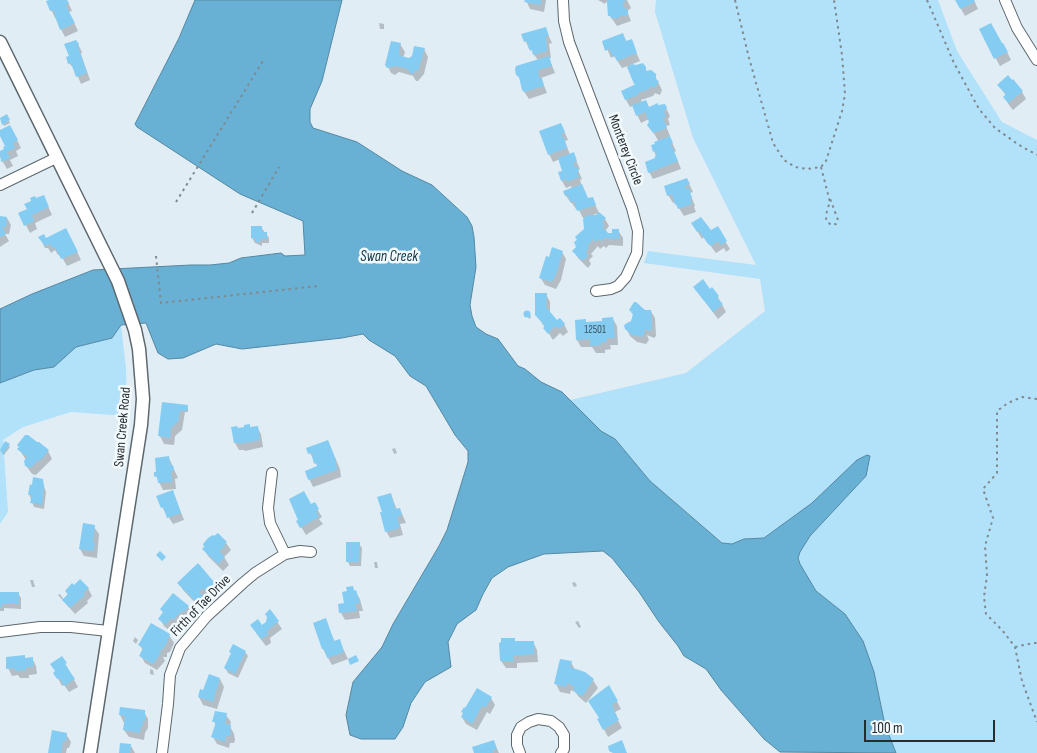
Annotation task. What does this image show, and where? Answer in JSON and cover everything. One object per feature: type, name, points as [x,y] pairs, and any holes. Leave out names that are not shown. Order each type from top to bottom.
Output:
[{"type":"street","name":"Monterey Circle","points":[[563,0],[564,20],[569,42],[624,185],[636,218],[638,231],[637,253],[626,277],[618,286],[596,291]]},
{"type":"street","points":[[1006,0],[1017,28],[1037,60]]},
{"type":"street","name":"Swan Creek Road","points":[[0,42],[126,300],[135,330],[138,349],[143,399],[141,425],[90,753]]},
{"type":"street","points":[[0,185],[56,158]]},
{"type":"street","points":[[272,473],[268,508],[270,524],[285,554]]},
{"type":"street","name":"Firth of Tae Drive","points":[[162,753],[170,675],[180,648],[207,616],[243,582],[285,554],[300,551],[310,552]]},
{"type":"street","points":[[0,632],[40,627],[108,631]]},
{"type":"street","points":[[520,753],[517,745],[517,735],[521,727],[538,719],[551,721],[559,726],[564,735],[564,749],[561,753]]},
{"type":"path","points":[[736,0],[749,58],[773,143],[784,160],[795,167],[807,168],[821,167],[826,161],[842,111],[844,94],[842,55],[834,0]]},
{"type":"path","points":[[927,0],[954,63],[979,109],[995,128],[1037,155]]},
{"type":"path","points":[[176,202],[263,61]]},
{"type":"path","points":[[252,212],[279,167]]},
{"type":"path","points":[[821,167],[838,220],[836,224],[831,225],[826,220],[830,202],[829,196]]},
{"type":"path","points":[[156,256],[161,303],[318,286]]},
{"type":"path","points":[[1037,398],[1022,397],[1008,402],[997,411],[997,473],[983,490],[993,518],[985,546],[987,575],[984,597],[986,614],[1003,631],[1015,647],[1022,681],[1037,722]]},
{"type":"path","points":[[1015,647],[1033,642],[1037,643]]},
{"type":"shaded area","points":[[656,0],[938,0],[957,51],[1002,122],[1037,140],[1037,753],[896,753],[885,725],[874,672],[863,641],[845,614],[816,591],[798,558],[810,536],[866,476],[812,503],[764,538],[744,539],[732,544],[723,543],[650,481],[615,439],[601,431],[570,400],[686,373],[765,311],[760,279],[644,263],[648,251],[756,265],[693,138],[655,12]]},
{"type":"shaded area","points":[[121,325],[126,368],[127,416],[71,412],[23,427],[3,440],[8,512],[0,524],[0,383],[34,370],[54,367],[76,347],[112,338]]},
{"type":"water","name":"Swan Creek","points":[[195,0],[342,0],[322,81],[310,109],[310,122],[313,128],[357,142],[402,171],[432,185],[467,217],[472,226],[474,237],[476,267],[470,305],[476,327],[498,339],[518,366],[525,369],[541,382],[562,392],[601,431],[615,439],[650,481],[722,543],[732,544],[744,539],[764,538],[812,503],[857,460],[867,455],[870,456],[866,476],[810,536],[798,558],[816,591],[845,614],[863,641],[874,672],[885,725],[896,753],[780,752],[764,739],[721,690],[706,669],[684,656],[639,592],[612,558],[603,551],[544,554],[508,567],[492,578],[476,610],[457,624],[448,642],[451,667],[425,682],[411,703],[403,727],[395,739],[361,739],[350,735],[346,715],[353,682],[382,647],[393,624],[439,546],[447,530],[468,462],[468,451],[455,435],[426,386],[410,376],[395,356],[369,340],[363,334],[242,349],[216,344],[183,358],[168,359],[158,353],[146,323],[121,325],[112,338],[76,347],[54,367],[34,370],[0,383],[0,309],[32,294],[93,270],[210,265],[229,263],[241,258],[281,253],[285,256],[305,255],[303,221],[240,194],[135,124],[179,38]]},
{"type":"building","points":[[67,0],[69,3],[66,5],[75,23],[60,30],[53,10],[50,11],[46,1]]},
{"type":"building","points":[[525,0],[541,0],[541,5],[524,2]]},
{"type":"building","points":[[608,0],[627,0],[623,2],[624,8],[628,10],[628,14],[626,16],[619,16],[619,18],[608,16]]},
{"type":"building","points":[[955,0],[974,0],[975,2],[960,9]]},
{"type":"building","points":[[991,23],[1008,52],[994,59],[979,29]]},
{"type":"building","points":[[546,27],[549,36],[546,36],[547,51],[533,55],[527,41],[524,42],[521,34]]},
{"type":"building","points":[[623,33],[626,41],[632,39],[637,53],[617,61],[609,49],[605,51],[602,41]]},
{"type":"building","points":[[76,40],[79,44],[87,73],[76,77],[71,63],[68,64],[66,57],[69,56],[64,44]]},
{"type":"building","points":[[391,41],[401,43],[399,53],[401,56],[409,58],[412,56],[414,46],[425,48],[418,71],[416,70],[413,74],[408,69],[397,66],[387,68],[385,65]]},
{"type":"building","points":[[549,56],[552,66],[538,70],[539,78],[542,78],[544,86],[524,92],[519,77],[516,75],[516,66]]},
{"type":"building","points":[[643,63],[646,71],[651,70],[656,74],[656,80],[659,81],[655,88],[650,86],[649,89],[625,100],[621,91],[636,84],[634,84],[627,67],[632,64]]},
{"type":"building","points":[[1008,75],[1023,91],[1008,103],[1003,97],[1006,94],[997,85]]},
{"type":"building","points":[[646,100],[649,107],[658,103],[658,105],[665,104],[667,108],[664,111],[666,117],[663,118],[667,128],[653,133],[647,125],[649,122],[645,112],[636,116],[632,105]]},
{"type":"building","points":[[7,114],[10,120],[2,125],[0,118]]},
{"type":"building","points":[[561,123],[565,132],[561,134],[567,148],[548,155],[539,131]]},
{"type":"building","points":[[10,125],[18,140],[13,143],[15,148],[7,152],[10,158],[1,162],[0,151],[5,146],[0,136],[0,130]]},
{"type":"building","points":[[670,136],[678,161],[648,173],[645,162],[655,158],[657,155],[655,151],[653,152],[651,145]]},
{"type":"building","points":[[574,152],[577,161],[573,163],[579,171],[577,173],[579,177],[567,182],[566,179],[561,181],[558,172],[562,171],[558,158]]},
{"type":"building","points":[[687,178],[690,184],[685,186],[686,189],[689,188],[692,204],[678,209],[672,194],[667,196],[664,186]]},
{"type":"building","points":[[582,184],[588,198],[593,197],[596,205],[577,211],[574,201],[570,202],[568,195],[565,196],[563,191]]},
{"type":"building","points":[[44,195],[49,207],[32,215],[34,221],[24,226],[18,213],[27,209],[24,204],[31,201],[30,198]]},
{"type":"building","points":[[599,212],[606,218],[602,222],[604,225],[602,227],[608,233],[612,233],[612,229],[619,229],[619,239],[605,238],[595,242],[593,239],[588,246],[586,245],[589,248],[586,251],[588,256],[581,260],[572,251],[576,247],[574,242],[577,240],[575,237],[584,229],[583,219],[587,215],[596,215]]},
{"type":"building","points":[[0,216],[7,217],[6,227],[2,227],[6,234],[0,237]]},
{"type":"building","points":[[701,217],[711,230],[718,226],[727,241],[721,245],[718,241],[711,246],[708,244],[691,223]]},
{"type":"building","points":[[251,226],[262,226],[262,232],[267,232],[267,239],[260,239],[260,242],[256,242],[256,239],[251,238]]},
{"type":"building","points":[[66,228],[78,252],[61,259],[55,247],[53,249],[50,244],[45,246],[38,237],[44,234],[46,238]]},
{"type":"building","points":[[552,247],[563,251],[552,282],[539,278],[546,256],[549,257]]},
{"type":"building","points":[[703,279],[710,289],[712,287],[719,296],[717,298],[723,304],[713,312],[693,287]]},
{"type":"building","points":[[535,293],[547,293],[546,307],[557,320],[560,318],[565,324],[559,329],[555,326],[548,334],[543,328],[545,326],[535,315]]},
{"type":"building","points":[[634,302],[645,310],[651,310],[652,328],[650,331],[644,329],[645,332],[642,337],[632,335],[625,329],[624,325],[631,321],[633,314],[629,310]]},
{"type":"building","points":[[527,310],[531,314],[527,318],[523,314]]},
{"type":"building","points":[[613,317],[615,338],[607,338],[607,342],[601,342],[601,345],[590,346],[590,339],[576,340],[575,320],[586,319],[586,322],[602,321],[602,318]]},
{"type":"building","points":[[162,402],[188,405],[187,411],[180,411],[178,422],[171,428],[170,438],[158,436]]},
{"type":"building","points":[[250,424],[250,427],[258,426],[260,440],[239,444],[234,443],[231,427],[237,426],[238,428]]},
{"type":"building","points":[[25,435],[28,435],[49,450],[31,468],[25,466],[24,461],[27,457],[17,449],[19,447],[17,445]]},
{"type":"building","points":[[328,440],[336,460],[337,470],[308,480],[305,471],[317,466],[316,463],[314,464],[312,453],[308,454],[306,448]]},
{"type":"building","points":[[5,441],[10,444],[3,454],[0,450]]},
{"type":"building","points":[[169,456],[170,465],[173,465],[174,470],[171,472],[172,482],[158,483],[157,476],[154,477],[154,472],[156,472],[155,458]]},
{"type":"building","points":[[33,477],[43,479],[42,505],[30,503],[32,495],[28,495]]},
{"type":"building","points":[[173,490],[181,513],[167,518],[156,496]]},
{"type":"building","points":[[304,491],[311,504],[315,502],[319,509],[316,511],[319,517],[300,528],[289,499]]},
{"type":"building","points":[[391,493],[395,509],[400,508],[402,515],[397,517],[400,528],[385,532],[380,512],[382,512],[377,497]]},
{"type":"building","points":[[83,523],[95,525],[93,551],[79,549]]},
{"type":"building","points":[[218,533],[227,542],[224,545],[226,546],[219,551],[225,557],[218,564],[202,549],[204,547],[203,544],[208,538]]},
{"type":"building","points":[[346,542],[360,542],[359,562],[346,562]]},
{"type":"building","points":[[160,551],[166,557],[162,561],[156,555]]},
{"type":"building","points":[[198,563],[215,583],[206,591],[203,588],[199,592],[203,596],[196,602],[177,583]]},
{"type":"building","points":[[80,579],[89,588],[83,593],[85,595],[70,608],[62,600],[68,594],[65,591],[72,583],[74,585]]},
{"type":"building","points":[[353,586],[360,603],[355,604],[357,611],[339,613],[338,604],[344,603],[342,592],[347,591],[346,587]]},
{"type":"building","points":[[0,592],[19,592],[19,604],[2,604],[2,607],[0,607]]},
{"type":"building","points":[[173,593],[189,606],[173,620],[171,618],[166,625],[158,619],[163,612],[160,609]]},
{"type":"building","points":[[270,609],[279,621],[267,631],[268,635],[261,639],[250,625],[258,619],[262,625],[266,622],[267,617],[265,614]]},
{"type":"building","points":[[326,618],[334,641],[340,639],[344,652],[327,658],[313,623]]},
{"type":"building","points":[[151,623],[170,634],[166,645],[160,650],[161,653],[153,664],[139,656],[143,648],[138,645]]},
{"type":"building","points":[[501,638],[515,638],[515,641],[534,641],[534,654],[513,656],[514,661],[500,661],[499,643]]},
{"type":"building","points":[[233,644],[246,651],[235,674],[224,668]]},
{"type":"building","points":[[25,655],[25,658],[33,657],[33,667],[26,667],[26,670],[15,671],[14,668],[6,669],[6,657]]},
{"type":"building","points":[[356,655],[359,661],[350,665],[348,659]]},
{"type":"building","points":[[62,656],[75,679],[64,686],[53,673],[55,671],[50,664]]},
{"type":"building","points":[[560,659],[572,661],[570,667],[585,672],[594,679],[582,697],[573,690],[575,687],[567,683],[566,687],[554,684]]},
{"type":"building","points":[[209,674],[220,678],[213,702],[198,697],[200,689],[203,690]]},
{"type":"building","points":[[609,685],[618,701],[612,704],[619,720],[603,730],[597,719],[599,718],[588,701]]},
{"type":"building","points":[[477,688],[492,697],[486,707],[482,706],[472,724],[461,717],[463,713],[461,712]]},
{"type":"building","points":[[120,707],[145,710],[145,721],[143,721],[140,733],[123,730],[125,716],[119,715]]},
{"type":"building","points":[[215,711],[227,713],[225,724],[231,725],[230,736],[226,736],[225,742],[211,737],[216,722],[212,722]]},
{"type":"building","points":[[52,730],[67,733],[66,741],[63,741],[61,753],[48,753]]},
{"type":"building","points":[[494,740],[497,749],[492,751],[493,753],[474,753],[472,747]]},
{"type":"building","points":[[622,740],[627,753],[613,753],[609,751],[608,746]]},
{"type":"building","points":[[120,743],[131,744],[130,753],[119,753]]}]
